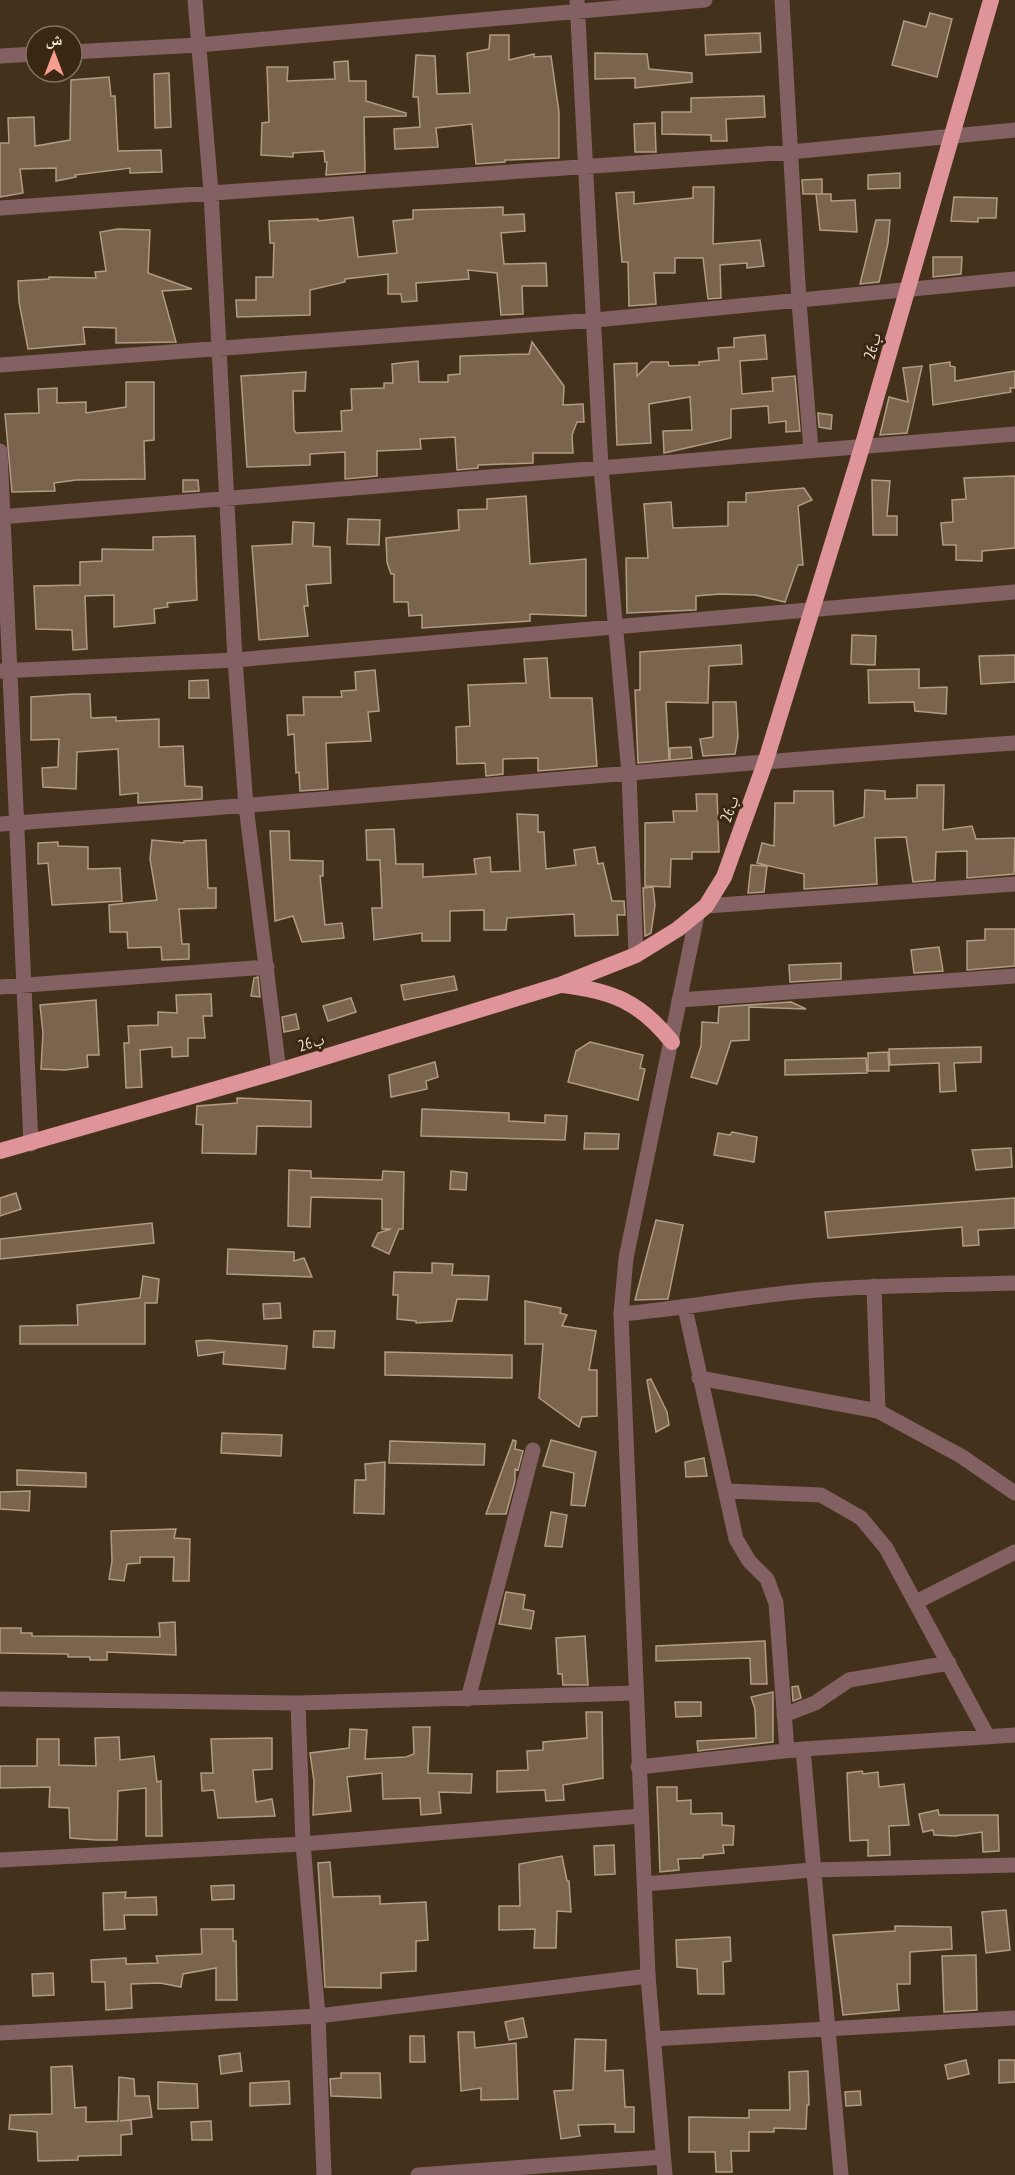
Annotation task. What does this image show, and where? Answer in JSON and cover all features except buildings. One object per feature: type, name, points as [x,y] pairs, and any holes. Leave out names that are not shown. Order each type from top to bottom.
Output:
[{"type":"highway","name":"26ب","points":[[0,1151],[279,1071],[561,985],[636,955],[701,910],[724,877],[766,760],[862,447],[992,0]]},
{"type":"highway","points":[[561,985],[605,993],[631,1003],[645,1012],[672,1042]]},
{"type":"street","points":[[195,0],[211,192],[235,660],[246,806],[279,1071]]},
{"type":"street","points":[[84,51],[198,45],[578,6],[705,0]]},
{"type":"street","points":[[783,0],[799,302],[811,450]]},
{"type":"street","points":[[578,6],[601,468],[629,774],[636,955]]},
{"type":"street","points":[[0,57],[24,55]]},
{"type":"street","points":[[0,208],[790,152],[1015,130]]},
{"type":"street","points":[[0,365],[595,320],[799,302],[1015,279]]},
{"type":"street","points":[[2,516],[1015,434]]},
{"type":"street","points":[[0,451],[5,671],[18,823],[31,1143]]},
{"type":"street","points":[[5,671],[235,660],[1015,592]]},
{"type":"street","points":[[0,824],[629,774],[766,760],[1015,743]]},
{"type":"street","points":[[664,2175],[648,1976],[621,1314],[626,1258],[646,1153],[701,910],[1015,884]]},
{"type":"street","points":[[0,987],[267,967]]},
{"type":"street","points":[[679,1000],[1015,976]]},
{"type":"street","points":[[621,1314],[685,1308],[793,1292],[874,1286],[1015,1283]]},
{"type":"street","points":[[874,1286],[878,1411]]},
{"type":"street","points":[[685,1308],[736,1539],[749,1562],[767,1579],[776,1603],[787,1751]]},
{"type":"street","points":[[699,1378],[878,1411],[961,1456],[1015,1493]]},
{"type":"street","points":[[468,1699],[533,1450]]},
{"type":"street","points":[[726,1491],[821,1495],[842,1504],[861,1518],[886,1548],[988,1737]]},
{"type":"street","points":[[916,1602],[1015,1552]]},
{"type":"street","points":[[784,1714],[815,1703],[849,1680],[949,1663]]},
{"type":"street","points":[[0,1699],[298,1703],[635,1693]]},
{"type":"street","points":[[298,1703],[303,1844],[318,2016],[324,2175]]},
{"type":"street","points":[[638,1767],[803,1749],[1015,1735]]},
{"type":"street","points":[[803,1749],[841,2175]]},
{"type":"street","points":[[0,1860],[303,1844],[641,1816]]},
{"type":"street","points":[[645,1884],[812,1870],[1015,1864]]},
{"type":"street","points":[[0,2033],[318,2016],[648,1976]]},
{"type":"street","points":[[653,2039],[828,2027],[1015,2018]]},
{"type":"street","points":[[418,2175],[663,2157]]}]
